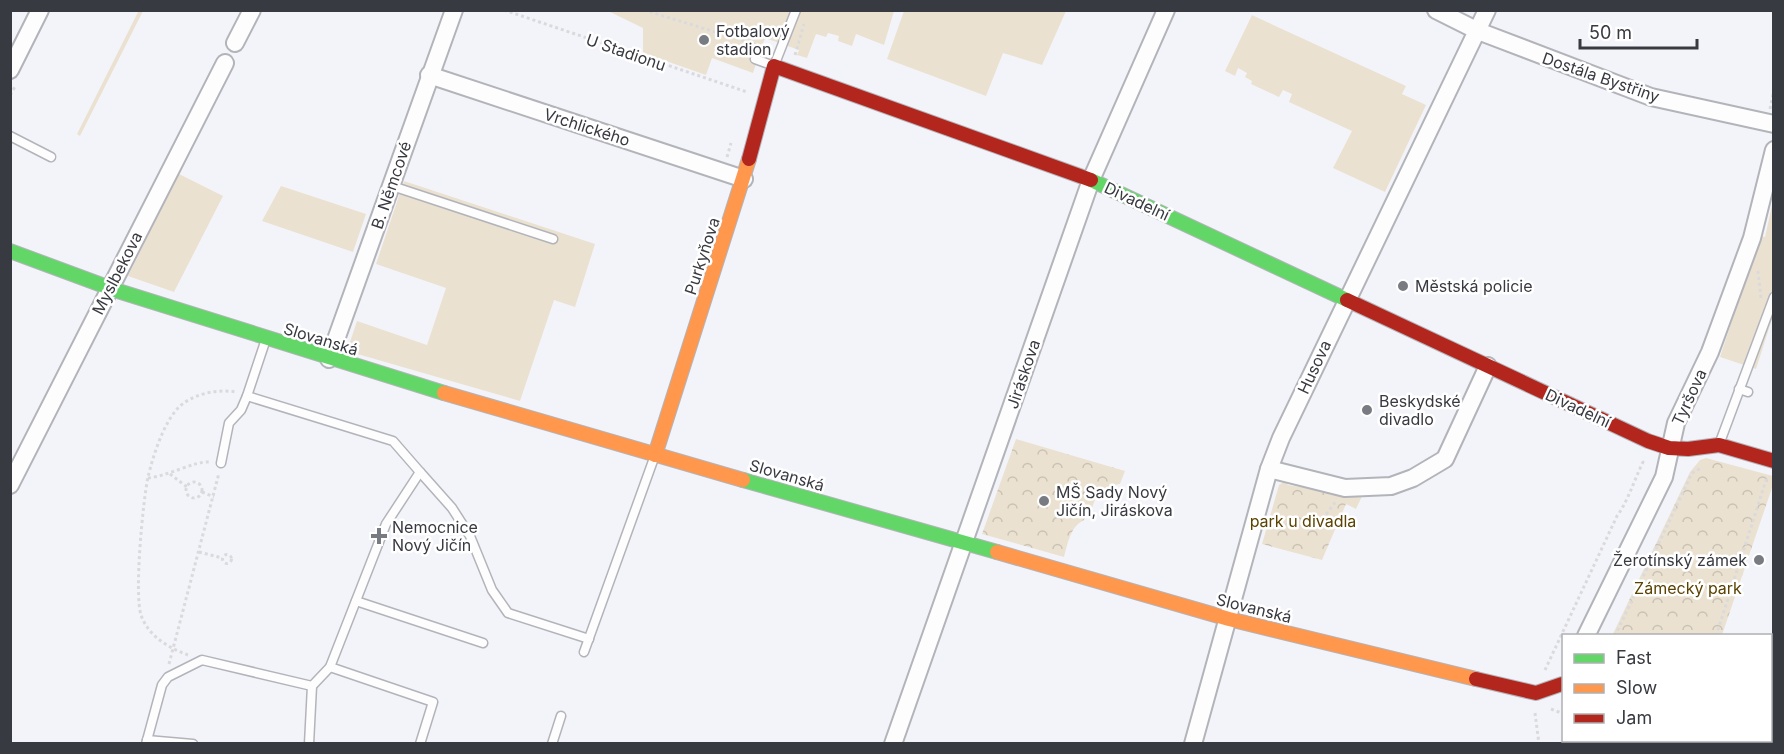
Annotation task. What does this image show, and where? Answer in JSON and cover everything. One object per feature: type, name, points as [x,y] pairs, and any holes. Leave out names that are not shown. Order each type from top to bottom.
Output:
[{"type":"street","points":[[10,70],[40,10]]},
{"type":"street","points":[[235,43],[252,10]]},
{"type":"street","name":"B. Němcové","points":[[329,359],[454,10]]},
{"type":"street","name":"Jiráskova","points":[[893,744],[1091,180],[1166,10]]},
{"type":"street","name":"Dostála Bystřiny","points":[[1436,10],[1478,31],[1651,97],[1773,124]]},
{"type":"street","name":"Husova","points":[[1192,744],[1229,620],[1269,469],[1281,438],[1487,10]]},
{"type":"street","name":"Myslbekova","points":[[10,485],[225,63]]},
{"type":"street","name":"Divadelní","points":[[774,66],[1091,180],[1648,441],[1669,448]]},
{"type":"street","name":"Purkyňova","points":[[655,454],[744,179],[774,66]]},
{"type":"street","name":"Vrchlického","points":[[429,75],[744,179]]},
{"type":"street","name":"Tyršova","points":[[1587,634],[1664,477],[1676,423],[1710,352],[1752,238],[1773,150]]},
{"type":"street","name":"Slovanská","points":[[10,251],[199,322],[266,339],[1229,620],[1536,693],[1562,684]]},
{"type":"street","points":[[1269,469],[1345,489],[1391,486],[1413,478],[1445,459],[1488,366]]},
{"type":"street","points":[[1669,448],[1719,445],[1771,467]]},
{"type":"lane","points":[[755,58],[774,66],[796,10]]},
{"type":"lane","points":[[10,136],[51,157]]},
{"type":"lane","points":[[392,186],[553,239]]},
{"type":"lane","points":[[1719,445],[1743,391],[1773,297]]},
{"type":"lane","points":[[221,463],[229,423],[241,410],[266,339]]},
{"type":"lane","points":[[246,396],[393,441],[453,508],[470,537],[492,590],[508,613],[589,639]]},
{"type":"lane","points":[[584,652],[655,454]]},
{"type":"lane","points":[[309,744],[312,686],[330,667],[387,524],[420,472]]},
{"type":"lane","points":[[356,602],[483,643]]},
{"type":"lane","points":[[193,744],[147,742],[162,685],[168,677],[202,660],[312,686]]},
{"type":"lane","points":[[330,667],[433,702],[420,744]]},
{"type":"lane","points":[[552,744],[561,716]]},
{"type":"path","name":"U Stadionu","points":[[504,10],[748,93]]},
{"type":"path","points":[[514,14],[518,10]]},
{"type":"path","points":[[644,10],[795,56]]},
{"type":"path","points":[[202,660],[173,649],[148,628],[141,616],[138,600],[148,478],[170,421],[179,407],[192,398],[216,391],[235,391],[246,396]]},
{"type":"path","points":[[1616,634],[1692,473],[1714,460],[1719,445]]},
{"type":"path","points":[[148,478],[170,474],[201,462],[221,463],[173,649],[168,677]]},
{"type":"path","points":[[1717,634],[1771,467]]},
{"type":"path","points":[[170,474],[187,487],[188,494],[192,497],[199,496],[202,492]]},
{"type":"path","points":[[187,487],[190,483],[198,483],[202,492],[214,497]]},
{"type":"path","points":[[1264,528],[1275,523],[1316,528],[1345,489]]},
{"type":"path","points":[[199,552],[222,558]]},
{"type":"green space","points":[[139,10],[143,11],[80,136],[77,134]]},
{"type":"green space","points":[[904,10],[1066,11],[1042,65],[1003,53],[986,96],[887,59]]},
{"type":"green space","name":"Fotbalový stadion","points":[[608,11],[894,11],[884,45],[856,34],[852,46],[838,41],[839,36],[828,33],[826,37],[816,34],[807,58],[797,55],[799,50],[765,38],[753,73],[712,58],[706,75],[643,53],[643,28]]},
{"type":"green space","points":[[1252,15],[1406,86],[1402,94],[1426,105],[1385,192],[1333,168],[1352,131],[1289,102],[1292,94],[1283,90],[1279,97],[1251,84],[1252,81],[1245,77],[1247,73],[1238,68],[1235,76],[1225,71]]},
{"type":"green space","points":[[179,174],[223,196],[174,292],[128,276]]},
{"type":"green space","points":[[404,181],[595,244],[575,307],[554,300],[520,401],[347,351],[357,321],[427,345],[446,288],[376,264]]},
{"type":"green space","points":[[281,186],[366,214],[353,252],[262,221]]},
{"type":"green space","points":[[1773,201],[1773,316],[1756,369],[1720,357],[1760,236],[1765,237]]},
{"type":"green space","name":"MŠ Sady Nový Jičín, Jiráskova","points":[[1016,439],[1125,471],[1120,484],[1105,489],[1098,495],[1092,509],[1089,508],[1084,520],[1073,531],[1064,557],[982,534]]},
{"type":"green space","name":"Zámecký park","points":[[1706,458],[1773,476],[1773,485],[1722,634],[1613,634],[1690,472],[1700,460]]},
{"type":"green space","name":"park u divadla","points":[[1285,481],[1288,485],[1297,487],[1364,492],[1356,509],[1346,504],[1322,560],[1262,544],[1279,485]]},
{"type":"green space","points":[[1772,672],[1774,673],[1773,743],[1730,742],[1772,742]]},
{"type":"traffic: fast","points":[[1091,180],[1347,300]]},
{"type":"traffic: fast","points":[[10,251],[118,291],[444,393]]},
{"type":"traffic: fast","points":[[743,480],[997,552]]},
{"type":"traffic: slow","points":[[655,455],[749,159]]},
{"type":"traffic: slow","points":[[444,393],[743,480]]},
{"type":"traffic: slow","points":[[997,552],[1229,619],[1476,679]]},
{"type":"traffic: jam","points":[[749,159],[774,66],[1091,180]]},
{"type":"traffic: jam","points":[[1347,300],[1648,441],[1669,448],[1688,449],[1719,445],[1774,461]]},
{"type":"traffic: jam","points":[[1476,679],[1536,693],[1562,684]]},
{"type":"place","name":"Fotbalový stadion","points":[[704,40]]},
{"type":"place","name":"Městská policie","points":[[1403,286]]},
{"type":"place","name":"Beskydské divadlo","points":[[1367,410]]},
{"type":"place","name":"MŠ Sady Nový Jičín, Jiráskova","points":[[1044,501]]},
{"type":"place","name":"Nemocnice Nový Jičín","points":[[379,536]]},
{"type":"place","name":"Žerotínský zámek","points":[[1759,560]]}]
